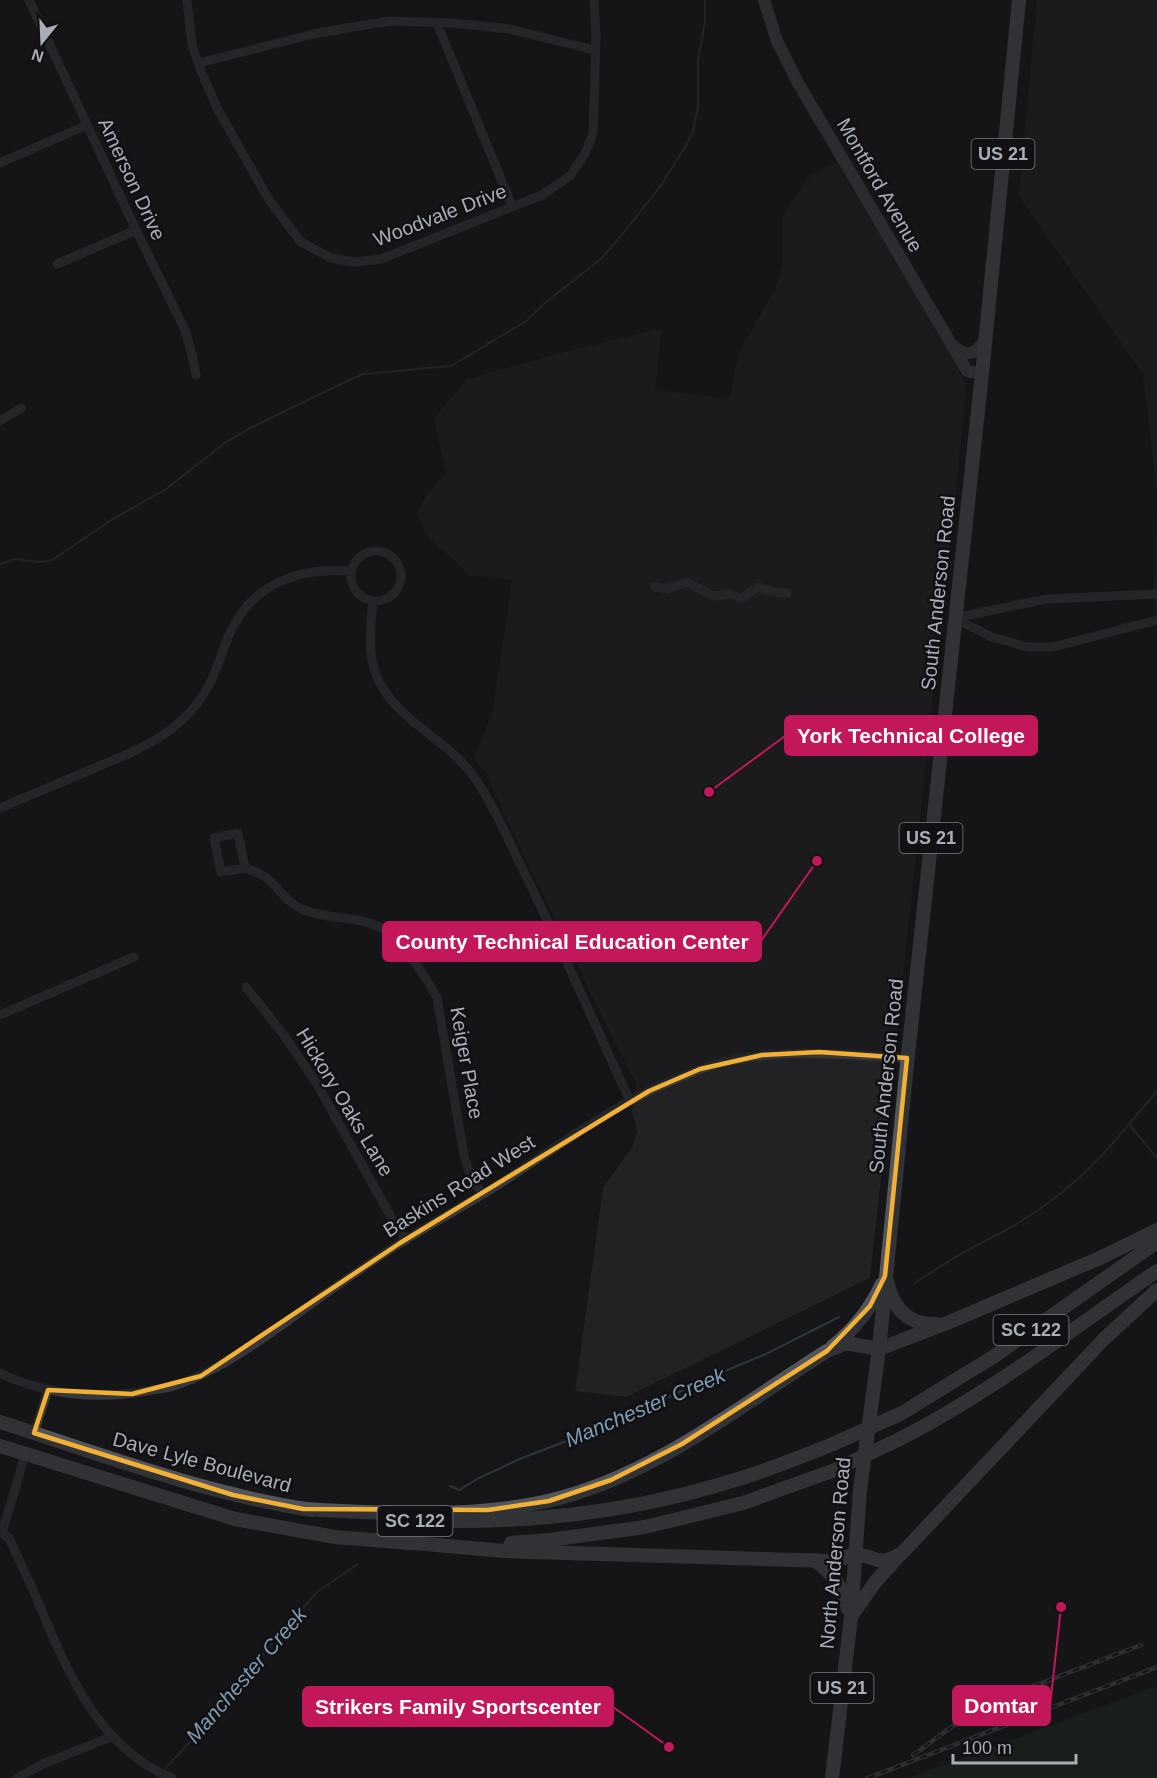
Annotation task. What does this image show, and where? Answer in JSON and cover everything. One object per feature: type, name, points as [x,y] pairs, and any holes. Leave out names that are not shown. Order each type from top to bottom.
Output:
[{"type":"main road","name":"South Anderson Road","points":[[866,1440],[879,1349],[907,1058],[982,374],[1019,0]]},
{"type":"main road","points":[[827,1351],[844,1344],[879,1349],[947,1323],[1100,1258],[1157,1230]]},
{"type":"main road","name":"Dave Lyle Boulevard","points":[[0,1422],[147,1470],[233,1495],[303,1509],[378,1518],[456,1521],[507,1520],[588,1512],[645,1503],[726,1483],[783,1464],[902,1413],[993,1357],[1157,1242]]},
{"type":"main road","name":"SC 122","points":[[0,1446],[235,1520],[336,1537],[403,1542],[516,1543],[645,1527],[742,1503],[832,1471],[900,1439],[940,1418],[1000,1380],[1157,1271]]},
{"type":"main road","points":[[885,1276],[894,1302],[908,1318],[927,1324],[947,1323]]},
{"type":"main road","points":[[303,1509],[464,1512],[528,1505],[573,1494],[611,1480],[651,1462],[827,1351],[855,1326],[870,1306],[885,1276]]},
{"type":"main road","points":[[851,1617],[876,1581],[902,1553],[1104,1339],[1157,1290]]},
{"type":"main road","name":"North Anderson Road","points":[[832,1778],[851,1617],[866,1440]]},
{"type":"main road","points":[[403,1542],[504,1551],[835,1561],[856,1555],[882,1561],[902,1553]]},
{"type":"main road","points":[[812,1559],[829,1571],[839,1585],[851,1617]]},
{"type":"street","name":"Amerson Drive","points":[[29,0],[185,330],[196,375]]},
{"type":"street","name":"Woodvale Drive","points":[[187,0],[192,45],[217,108],[269,201],[301,242],[331,258],[355,262],[381,259],[542,195],[570,176],[585,154],[593,133],[594,0]]},
{"type":"street","name":"Montford Avenue","points":[[764,0],[777,41],[797,81],[967,370],[982,374]]},
{"type":"street","points":[[199,63],[318,33],[389,21],[437,22],[509,29],[595,50]]},
{"type":"street","points":[[437,22],[512,206]]},
{"type":"street","points":[[0,163],[87,125]]},
{"type":"street","points":[[57,264],[136,230]]},
{"type":"street","points":[[952,346],[961,352],[970,353],[977,350],[984,341]]},
{"type":"street","points":[[0,421],[21,408]]},
{"type":"street","points":[[373,551],[388,555],[399,567],[399,584],[389,597],[373,601],[365,598],[353,587],[351,571],[359,557],[373,551]]},
{"type":"street","points":[[0,808],[129,754],[179,724],[206,692],[231,630],[240,615],[253,600],[269,588],[281,580],[301,573],[333,569],[351,571]]},
{"type":"street","points":[[655,587],[668,589],[687,582],[711,595],[729,594],[742,598],[758,588],[786,593]]},
{"type":"street","points":[[954,618],[1047,599],[1157,594]]},
{"type":"street","points":[[373,601],[369,633],[370,648],[373,666],[380,685],[402,711],[465,765],[485,794],[549,924],[630,1101]]},
{"type":"street","points":[[954,618],[992,637],[1027,648],[1053,647],[1157,620]]},
{"type":"street","name":"Keiger Place","points":[[245,868],[238,833],[214,838],[221,872],[245,868],[270,880],[295,906],[313,913],[377,926],[388,931],[404,946],[437,998],[464,1155],[470,1175],[482,1194]]},
{"type":"street","points":[[0,1015],[134,957]]},
{"type":"street","name":"Hickory Oaks Lane","points":[[246,987],[286,1038],[317,1083],[396,1226],[406,1239]]},
{"type":"street","name":"Baskins Road West","points":[[0,1373],[48,1390],[94,1396],[132,1394],[175,1386],[201,1376],[233,1358],[406,1239],[649,1090],[700,1069],[762,1055],[819,1052],[907,1058]]},
{"type":"street","points":[[34,1433],[48,1390]]},
{"type":"street","points":[[25,1455],[1,1534],[9,1538],[88,1707],[111,1737],[138,1759],[172,1778]]},
{"type":"street","points":[[17,1778],[45,1763],[111,1737]]},
{"type":"highlighted area","points":[[819,1052],[907,1058],[885,1276],[870,1306],[827,1351],[682,1444],[611,1480],[549,1501],[488,1510],[303,1509],[233,1495],[34,1433],[48,1390],[132,1394],[201,1376],[400,1243],[649,1091],[700,1069],[762,1055]]},
{"type":"shaded area","points":[[1037,0],[1157,0],[1157,493],[1143,374],[1019,196]]},
{"type":"shaded area","points":[[836,163],[935,326],[960,373],[966,394],[870,1278],[626,1397],[575,1391],[603,1188],[633,1146],[637,1132],[632,1111],[636,1083],[502,811],[486,772],[474,760],[493,710],[512,580],[470,575],[429,537],[417,514],[426,496],[446,473],[434,419],[467,379],[662,328],[655,390],[730,399],[738,355],[776,287],[783,261],[782,217],[809,177]]},
{"type":"shaded area","points":[[1157,501],[1157,616],[1154,610]]},
{"type":"shaded area","points":[[1157,1686],[1157,1778],[908,1778]]},
{"type":"waterway","points":[[0,564],[16,559],[38,562],[52,560],[113,519],[166,489],[226,442],[339,385],[363,374],[451,366],[526,321],[546,302],[601,259],[661,185],[685,147],[693,132],[698,106],[698,60],[705,21],[705,0]]},
{"type":"waterway","name":"Manchester Creek","points":[[1130,1123],[1157,1091]]},
{"type":"waterway","name":"Manchester Creek","points":[[915,1283],[956,1257],[1017,1224],[1053,1199],[1093,1164],[1129,1124],[1157,1158]]},
{"type":"waterway","name":"Manchester Creek","points":[[450,1486],[459,1490],[522,1458],[577,1437],[602,1421],[674,1395],[696,1383],[766,1354],[839,1317]]},
{"type":"waterway","name":"Manchester Creek","points":[[166,1768],[195,1736],[215,1707],[231,1695],[317,1592],[358,1564]]},
{"type":"railway","points":[[913,1755],[987,1704],[1141,1645]]},
{"type":"railway","points":[[868,1778],[1157,1667]]},
{"type":"place","name":"York Technical College","points":[[709,792]]},
{"type":"place","name":"County Technical Education Center","points":[[817,861]]},
{"type":"place","name":"Domtar","points":[[1061,1607]]},
{"type":"place","name":"Strikers Family Sportscenter","points":[[669,1747]]}]
